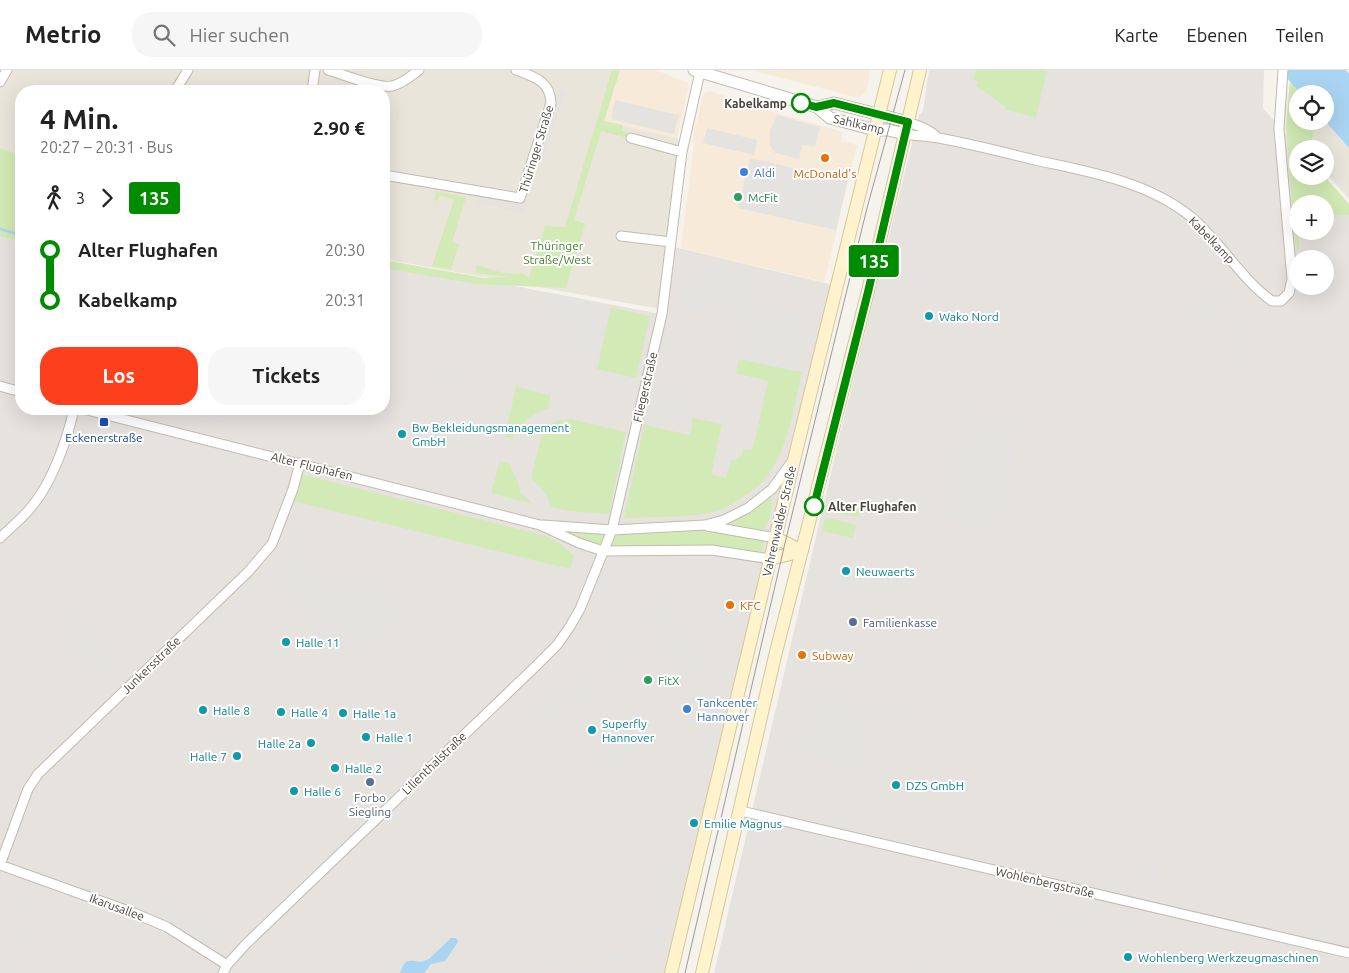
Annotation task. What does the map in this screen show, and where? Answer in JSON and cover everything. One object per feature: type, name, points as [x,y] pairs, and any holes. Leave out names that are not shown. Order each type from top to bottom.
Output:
[{"type":"main road","name":"Vahrenwalder Straße","points":[[671,973],[890,70]]},
{"type":"main road","points":[[702,973],[741,811],[775,656],[868,292],[920,70]]},
{"type":"main road","points":[[776,538],[802,551]]},
{"type":"main road","points":[[770,559],[802,551]]},
{"type":"street","points":[[0,82],[7,70]]},
{"type":"street","points":[[179,85],[188,70]]},
{"type":"street","points":[[313,85],[315,70]]},
{"type":"street","points":[[328,70],[377,85]]},
{"type":"street","points":[[390,86],[404,81],[419,70]]},
{"type":"street","name":"Thüringer Straße","points":[[390,176],[520,198],[551,103],[550,92],[544,84],[537,78],[516,70]]},
{"type":"street","name":"Kabelkamp","points":[[907,128],[920,126],[932,132],[937,138],[1109,177],[1163,198],[1190,216],[1263,295],[1272,301],[1281,301],[1288,293],[1292,279],[1279,129],[1283,70]]},
{"type":"street","name":"Sahlkamp","points":[[697,71],[816,107],[830,118],[875,130],[907,128]]},
{"type":"street","name":"Fliegerstraße","points":[[612,530],[662,314],[682,152],[697,71]]},
{"type":"street","name":"Sahlkamp","points":[[816,107],[834,103],[879,114],[907,128]]},
{"type":"street","points":[[630,138],[682,152]]},
{"type":"street","points":[[621,236],[671,242]]},
{"type":"street","points":[[0,386],[15,390]]},
{"type":"street","points":[[0,538],[33,505],[44,488],[65,441],[72,415]]},
{"type":"street","name":"Alter Flughafen","points":[[107,415],[540,525],[603,551],[712,550],[770,559]]},
{"type":"street","name":"Alter Flughafen","points":[[540,525],[562,525],[612,530],[705,525],[724,520],[755,503],[772,489],[794,460]]},
{"type":"street","name":"Junkersstraße","points":[[0,865],[28,789],[38,774],[248,572],[272,544],[293,489],[300,463]]},
{"type":"street","name":"Alter Flughafen","points":[[705,525],[776,538]]},
{"type":"street","name":"Lilienthalstraße","points":[[225,969],[246,944],[556,645],[580,609],[612,530]]},
{"type":"street","name":"Wohlenbergstraße","points":[[741,811],[1349,953]]},
{"type":"street","name":"Ikarusallee","points":[[0,865],[134,913],[167,927],[225,969]]},
{"type":"shaded area","points":[[0,70],[620,70],[604,121],[677,138],[683,148],[660,309],[390,260],[390,85],[15,85],[15,153],[0,148]]},
{"type":"shaded area","points":[[620,70],[656,70],[688,83],[689,86],[677,138],[604,121]]},
{"type":"shaded area","points":[[751,70],[870,70],[867,90],[860,97],[855,97]]},
{"type":"shaded area","points":[[929,70],[1264,70],[1263,108],[1291,140],[1289,140],[1289,185],[1332,185],[1349,204],[1349,973],[714,973],[841,430],[919,115],[923,111]]},
{"type":"shaded area","points":[[559,89],[566,91],[542,163],[536,161]]},
{"type":"shaded area","points":[[710,91],[773,112],[843,132],[841,141],[857,145],[824,282],[681,248],[694,143],[692,142],[703,95]]},
{"type":"shaded area","points":[[615,100],[679,115],[674,134],[611,119]]},
{"type":"shaded area","points":[[777,115],[820,127],[815,147],[802,145],[799,159],[775,153],[770,146],[770,131]]},
{"type":"shaded area","points":[[707,128],[757,140],[754,155],[703,143]]},
{"type":"shaded area","points":[[1315,130],[1333,130],[1349,148],[1349,199],[1334,182],[1334,140],[1312,140]]},
{"type":"shaded area","points":[[750,158],[848,180],[836,230],[738,208]]},
{"type":"shaded area","points":[[482,192],[527,200],[523,212],[478,204]]},
{"type":"shaded area","points":[[0,236],[15,240],[15,415],[390,415],[390,262],[661,314],[670,246],[838,286],[671,973],[0,973]]},
{"type":"shaded area","points":[[688,260],[765,278],[760,304],[808,315],[795,371],[731,357],[739,321],[677,307]]},
{"type":"shaded area","points":[[1211,274],[1237,296],[1203,336],[1176,313]]},
{"type":"shaded area","points":[[542,292],[606,305],[595,361],[557,353]]},
{"type":"shaded area","points":[[1239,307],[1254,332],[1244,374],[1228,350]]},
{"type":"shaded area","points":[[1140,339],[1185,349],[1184,355],[1138,344]]},
{"type":"shaded area","points":[[873,344],[878,345],[865,397],[860,396]]},
{"type":"shaded area","points":[[435,357],[457,362],[462,372],[458,390],[429,383]]},
{"type":"shaded area","points":[[651,377],[694,386],[686,423],[643,414]]},
{"type":"shaded area","points":[[959,400],[1025,416],[998,533],[938,517],[941,506],[939,499],[935,498]]},
{"type":"shaded area","points":[[187,415],[228,415],[225,425]]},
{"type":"shaded area","points":[[79,456],[90,470],[69,484],[65,479]]},
{"type":"shaded area","points":[[1249,457],[1312,472],[1310,477],[1248,462]]},
{"type":"shaded area","points":[[302,515],[312,518],[303,559],[409,587],[406,600],[412,607],[351,667],[265,579],[281,560]]},
{"type":"shaded area","points":[[680,592],[685,629],[662,632],[688,630],[711,654],[707,657],[706,665],[687,683],[646,639],[652,633],[620,607],[619,599],[642,597],[643,601],[654,600],[653,595]]},
{"type":"shaded area","points":[[77,606],[126,656],[99,683],[50,633]]},
{"type":"shaded area","points":[[632,626],[645,639],[607,678],[593,665]]},
{"type":"shaded area","points":[[590,669],[603,682],[549,734],[523,707],[549,682],[562,695]]},
{"type":"shaded area","points":[[805,681],[874,699],[914,697],[915,715],[865,717],[861,730],[865,730],[868,773],[769,747],[771,736],[791,741]]},
{"type":"shaded area","points":[[477,689],[481,692],[435,736],[432,733]]},
{"type":"shaded area","points":[[646,725],[654,734],[711,747],[706,752],[648,738],[604,778],[585,768],[617,738],[626,742]]},
{"type":"shaded area","points":[[610,788],[686,805],[685,810],[608,792]]},
{"type":"shaded area","points":[[574,824],[629,837],[627,841],[573,829]]},
{"type":"shaded area","points":[[1149,836],[1167,841],[1155,893],[1136,888]]},
{"type":"shaded area","points":[[660,865],[677,869],[653,970],[636,966]]},
{"type":"shaded area","points":[[18,895],[32,899],[24,930],[30,932],[20,973],[0,973]]},
{"type":"shaded area","points":[[167,896],[233,937],[209,944],[143,902]]},
{"type":"shaded area","points":[[1043,897],[1096,909],[1092,926],[1040,914]]},
{"type":"shaded area","points":[[1116,911],[1140,917],[1137,932],[1112,926]]},
{"type":"shaded area","points":[[1040,916],[1092,928],[1090,935],[1038,923]]},
{"type":"shaded area","points":[[62,924],[101,934],[99,941],[61,931]]},
{"type":"shaded area","points":[[495,929],[571,948],[569,956],[493,937]]},
{"type":"shaded area","points":[[491,943],[608,973],[577,973],[489,951]]},
{"type":"shaded area","points":[[580,944],[636,957],[634,966],[578,953]]},
{"type":"shaded area","points":[[918,959],[932,966],[948,966],[948,973],[932,973],[932,968],[929,973],[911,973]]},
{"type":"green space","name":"Thüringer Straße/West","points":[[612,70],[620,70],[604,121],[623,125],[622,131],[629,133],[628,138],[601,131],[574,220],[585,224],[566,288],[477,284],[390,269],[390,261],[485,278],[512,277],[475,273],[477,265],[503,273],[520,274],[521,272],[529,277],[545,226],[565,227]]},
{"type":"green space","points":[[976,70],[1047,70],[1036,117],[1006,110],[1006,107],[976,86],[978,81],[973,80]]},
{"type":"green space","points":[[1289,92],[1289,130],[1315,130],[1312,140],[1289,140],[1289,164],[1286,127]]},
{"type":"green space","points":[[0,148],[15,153],[15,240],[0,236]]},
{"type":"green space","points":[[1291,185],[1332,185],[1349,204],[1349,215],[1334,215],[1334,195],[1292,195]]},
{"type":"green space","points":[[436,191],[466,197],[452,242],[459,244],[451,269],[432,266],[454,200],[440,195],[437,201],[434,200]]},
{"type":"green space","points":[[1295,240],[1299,240],[1299,250],[1296,250]]},
{"type":"green space","points":[[611,307],[650,316],[636,378],[597,369]]},
{"type":"green space","points":[[739,359],[802,372],[788,431],[778,459],[770,472],[761,483],[740,499],[716,511],[687,516],[624,518],[644,425],[690,435],[693,418],[722,424],[711,474],[726,478],[731,460],[735,460],[742,455],[743,449],[753,449],[768,381],[736,373]]},
{"type":"green space","points":[[516,387],[550,395],[549,408],[527,419],[512,439],[505,437]]},
{"type":"green space","points":[[570,419],[626,432],[609,514],[570,511],[550,507],[546,494],[531,478],[544,427],[556,421]]},
{"type":"green space","points":[[500,461],[510,464],[520,492],[533,504],[491,493]]},
{"type":"green space","points":[[297,473],[546,536],[559,543],[574,555],[570,569],[289,500]]},
{"type":"green space","points":[[772,489],[769,520],[760,535],[765,536],[760,557],[751,555],[603,551],[554,532],[562,525],[590,529],[723,521]]},
{"type":"green space","points":[[830,501],[860,508],[858,517],[830,511],[828,509]]},
{"type":"green space","points":[[830,518],[856,525],[853,538],[822,531],[825,519]]},
{"type":"water","points":[[1280,70],[1346,70],[1349,74],[1349,148],[1333,130],[1334,85],[1293,85]]},
{"type":"water","points":[[451,938],[456,938],[458,942],[445,961],[431,964],[424,973],[400,973],[406,962],[421,962],[429,959]]},
{"type":"waterway","points":[[0,229],[15,233]]},
{"type":"tram line","points":[[685,973],[785,543],[867,208],[905,70]]},
{"type":"bus line","name":"135","points":[[801,103],[816,107],[834,103],[908,122],[868,292],[814,506]]},
{"type":"place","name":"Kabelkamp","points":[[801,103]]},
{"type":"place","name":"McDonald's","points":[[825,158]]},
{"type":"place","name":"Aldi","points":[[744,172]]},
{"type":"place","name":"McFit","points":[[738,197]]},
{"type":"place","name":"Wako Nord","points":[[929,316]]},
{"type":"place","name":"Eckenerstraße","points":[[104,422]]},
{"type":"place","name":"Bw Bekleidungsmanagement GmbH","points":[[402,434]]},
{"type":"place","name":"Alter Flughafen","points":[[814,506]]},
{"type":"place","name":"Neuwaerts","points":[[846,571]]},
{"type":"place","name":"KFC","points":[[730,605]]},
{"type":"place","name":"Familienkasse","points":[[853,622]]},
{"type":"place","name":"Halle 11","points":[[286,642]]},
{"type":"place","name":"Subway","points":[[802,655]]},
{"type":"place","name":"FitX","points":[[648,680]]},
{"type":"place","name":"Tankcenter Hannover","points":[[687,709]]},
{"type":"place","name":"Halle 8","points":[[203,710]]},
{"type":"place","name":"Halle 4","points":[[281,712]]},
{"type":"place","name":"Halle 1a","points":[[343,713]]},
{"type":"place","name":"Superfly Hannover","points":[[592,730]]},
{"type":"place","name":"Halle 1","points":[[366,737]]},
{"type":"place","name":"Halle 2a","points":[[311,743]]},
{"type":"place","name":"Halle 7","points":[[237,756]]},
{"type":"place","name":"Halle 2","points":[[335,768]]},
{"type":"place","name":"Forbo Siegling","points":[[370,782]]},
{"type":"place","name":"DZS GmbH","points":[[896,785]]},
{"type":"place","name":"Halle 6","points":[[294,791]]},
{"type":"place","name":"Emilie Magnus","points":[[694,823]]},
{"type":"place","name":"Wohlenberg Werkzeugmaschinen","points":[[1128,957]]}]
